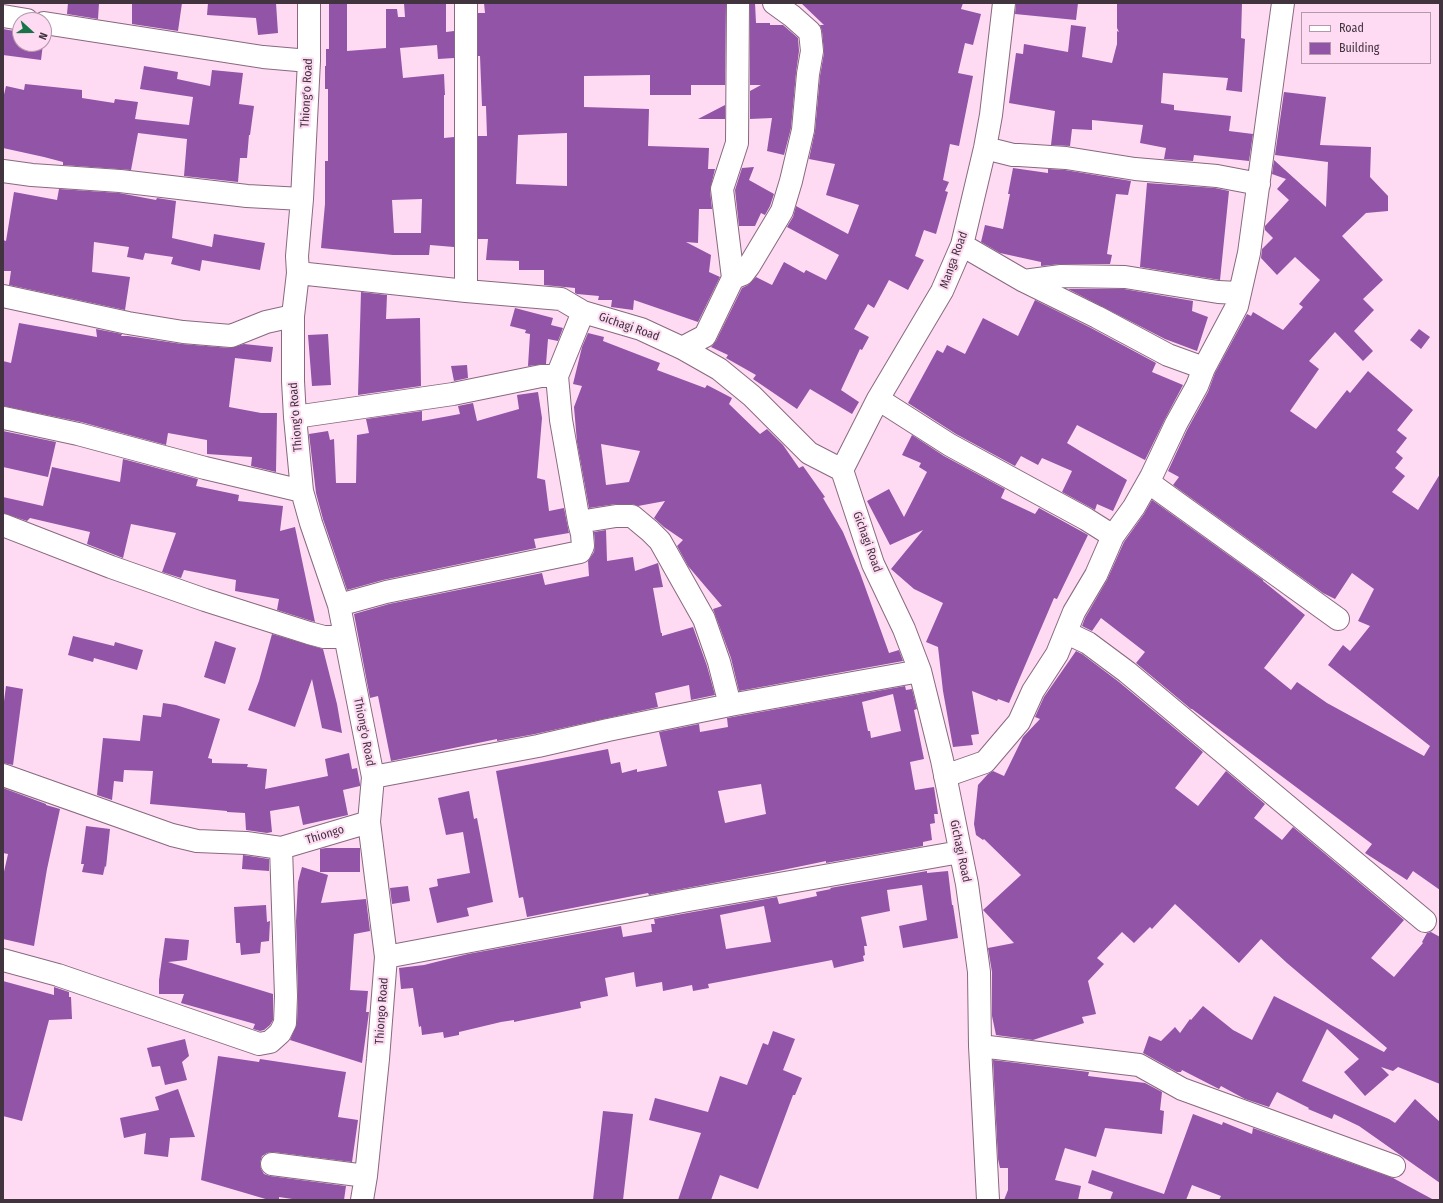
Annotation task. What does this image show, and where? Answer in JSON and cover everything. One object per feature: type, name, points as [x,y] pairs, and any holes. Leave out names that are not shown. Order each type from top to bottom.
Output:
[{"type":"street","name":"Thiong'o Road","points":[[309,3],[309,61],[302,199],[297,256],[298,273],[293,316],[293,381],[295,417],[302,491],[311,523],[339,605],[373,777],[369,822]]},
{"type":"street","points":[[466,3],[466,291]]},
{"type":"street","points":[[682,348],[705,336],[733,278],[722,189],[737,143],[738,3]]},
{"type":"street","points":[[733,278],[743,274],[749,266],[782,211],[792,182],[803,130],[808,74],[812,51],[810,32],[774,3]]},
{"type":"street","name":"Manga Road","points":[[842,470],[878,399],[942,292],[962,245],[985,148],[991,115],[1004,3]]},
{"type":"street","points":[[945,776],[985,762],[1019,722],[1033,690],[1058,654],[1074,612],[1096,575],[1113,536],[1134,507],[1148,482],[1176,424],[1197,386],[1204,368],[1237,306],[1248,253],[1259,184],[1283,3]]},
{"type":"street","points":[[52,24],[262,57],[309,61]]},
{"type":"street","points":[[985,148],[1013,156],[1019,155],[1066,158],[1135,169],[1217,176],[1259,184]]},
{"type":"street","points":[[3,171],[32,175],[120,181],[247,196],[302,199]]},
{"type":"street","points":[[962,245],[1024,281],[1097,317],[1168,355],[1204,368]]},
{"type":"street","name":"Gichagi Road","points":[[298,273],[466,291],[561,299],[583,312],[641,329],[682,348],[719,369],[752,396],[809,453],[842,470],[873,564],[904,629],[920,671],[945,776],[967,884],[979,972],[980,1046],[988,1200]]},
{"type":"street","points":[[1024,281],[1061,276],[1125,276],[1218,292],[1239,293]]},
{"type":"street","points":[[3,296],[128,323],[182,332],[231,336],[266,322],[293,316]]},
{"type":"street","points":[[339,605],[386,592],[580,552],[583,546],[582,534],[562,420],[558,376],[583,312]]},
{"type":"street","points":[[295,417],[454,394],[541,376],[558,376]]},
{"type":"street","points":[[878,399],[950,445],[1079,515],[1113,536]]},
{"type":"street","points":[[4,418],[78,434],[205,468],[302,491]]},
{"type":"street","points":[[1148,482],[1338,619]]},
{"type":"street","points":[[579,522],[616,516],[632,516],[660,541],[704,619],[719,662],[730,705]]},
{"type":"street","points":[[3,525],[111,567],[204,600],[324,637],[345,637]]},
{"type":"street","points":[[1066,633],[1088,643],[1127,672],[1425,921]]},
{"type":"street","points":[[373,777],[538,746],[730,705],[920,671]]},
{"type":"street","points":[[3,775],[172,835],[191,840],[217,843],[246,843],[281,848],[286,996],[285,1023],[280,1033],[270,1042],[259,1044],[58,975],[3,960]]},
{"type":"street","name":"Thiongo","points":[[281,848],[369,822]]},
{"type":"street","name":"Thiongo Road","points":[[362,1200],[366,1176],[378,1059],[386,957],[369,822]]},
{"type":"street","points":[[386,957],[683,901],[960,852]]},
{"type":"street","points":[[980,1046],[1139,1066],[1182,1089],[1394,1166]]},
{"type":"street","points":[[272,1164],[366,1176]]},
{"type":"building","points":[[68,3],[99,3],[98,19],[67,14]]},
{"type":"building","points":[[132,3],[182,3],[178,31],[132,24]]},
{"type":"building","points":[[208,3],[276,3],[278,33],[258,35],[256,18],[207,15]]},
{"type":"building","points":[[329,3],[347,3],[347,51],[386,48],[386,9],[397,9],[398,17],[405,17],[404,3],[446,3],[446,32],[454,31],[454,58],[438,59],[437,45],[400,48],[403,78],[444,74],[444,138],[454,137],[454,247],[430,245],[429,255],[393,255],[321,248],[325,204],[325,161],[328,161],[328,89],[325,89],[325,66],[326,49],[329,49]],"holes":[[[422,199],[421,233],[394,233],[392,200]]]},
{"type":"building","points":[[484,3],[726,3],[725,85],[691,85],[691,95],[650,95],[650,75],[584,76],[584,107],[649,109],[648,146],[709,148],[708,169],[715,169],[710,190],[712,209],[699,209],[698,243],[686,242],[711,255],[709,272],[720,277],[698,322],[634,300],[633,310],[611,307],[612,300],[598,300],[599,296],[577,294],[575,293],[575,288],[544,285],[544,270],[519,270],[519,261],[486,260],[488,239],[478,239],[478,136],[487,136],[486,106],[482,106],[480,56],[478,56],[478,13],[485,13]],"holes":[[[567,133],[567,186],[516,184],[518,135]]]},
{"type":"building","points":[[750,3],[755,3],[756,23],[783,25],[798,38],[799,51],[791,128],[784,155],[767,151],[772,118],[750,119],[750,91],[761,85],[750,85]]},
{"type":"building","points":[[801,3],[963,3],[961,9],[981,14],[973,45],[965,43],[958,73],[973,76],[959,146],[950,144],[943,180],[949,182],[945,191],[948,192],[936,234],[924,230],[915,256],[924,260],[908,290],[889,280],[874,308],[868,304],[854,329],[869,337],[862,350],[860,349],[841,390],[859,402],[852,414],[810,389],[797,409],[753,379],[756,375],[726,358],[728,355],[711,347],[716,341],[742,288],[748,285],[756,277],[772,285],[784,262],[804,273],[806,270],[826,280],[839,255],[787,227],[793,217],[796,206],[848,234],[859,205],[826,195],[835,164],[809,159],[815,131],[820,76],[824,53],[820,25],[824,25]]},
{"type":"building","points":[[1016,3],[1078,3],[1076,20],[1015,14]]},
{"type":"building","points":[[1117,3],[1242,3],[1241,38],[1245,39],[1242,92],[1226,90],[1228,78],[1163,73],[1161,103],[1174,105],[1174,110],[1231,116],[1229,131],[1253,134],[1249,161],[1194,155],[1193,161],[1164,159],[1166,148],[1140,143],[1143,125],[1092,120],[1092,130],[1072,129],[1070,146],[1051,145],[1055,111],[1009,103],[1016,53],[1023,54],[1024,44],[1068,52],[1071,25],[1086,27],[1082,57],[1112,63],[1117,44],[1117,31],[1119,32],[1117,28]]},
{"type":"building","points":[[3,29],[12,31],[12,52],[42,52],[41,60],[3,55]]},
{"type":"building","points":[[144,66],[178,72],[177,79],[210,86],[212,70],[243,73],[239,104],[254,106],[247,158],[240,158],[238,182],[184,176],[187,139],[138,133],[131,170],[63,165],[63,162],[3,148],[3,99],[6,86],[24,90],[25,84],[82,90],[82,98],[114,103],[115,99],[138,102],[135,119],[189,125],[193,97],[140,89]]},
{"type":"building","points":[[1284,92],[1326,97],[1320,145],[1371,147],[1370,177],[1388,196],[1388,211],[1366,213],[1342,236],[1383,280],[1363,299],[1374,310],[1354,331],[1373,351],[1363,361],[1335,332],[1309,361],[1319,369],[1290,411],[1316,429],[1347,390],[1350,393],[1368,371],[1413,410],[1397,430],[1407,438],[1396,452],[1403,458],[1395,468],[1405,476],[1392,492],[1418,510],[1440,474],[1440,890],[1413,871],[1407,880],[1365,853],[1372,844],[1191,709],[1136,663],[1145,652],[1101,618],[1092,631],[1082,626],[1107,580],[1124,542],[1152,500],[1263,580],[1305,615],[1264,668],[1291,690],[1297,682],[1327,703],[1424,756],[1430,746],[1328,665],[1343,645],[1350,651],[1370,626],[1358,621],[1374,589],[1352,573],[1335,599],[1323,593],[1173,485],[1179,477],[1168,471],[1187,430],[1208,392],[1215,373],[1247,314],[1251,316],[1253,312],[1283,330],[1303,307],[1299,304],[1320,280],[1295,257],[1277,275],[1261,258],[1262,249],[1273,238],[1265,230],[1265,226],[1289,200],[1277,189],[1286,179],[1272,174],[1274,160],[1326,207],[1328,162],[1275,155]]},
{"type":"building","points":[[725,105],[725,119],[698,119]]},
{"type":"building","points":[[754,167],[749,180],[774,194],[765,215],[761,213],[755,226],[739,226],[735,190],[742,168]]},
{"type":"building","points":[[1013,168],[1048,173],[1048,169],[1065,170],[1131,181],[1128,195],[1116,194],[1107,254],[1112,255],[1110,264],[1061,264],[1041,266],[1041,262],[1000,253],[981,242],[985,225],[1003,229],[1010,194],[1008,194]]},
{"type":"building","points":[[1147,183],[1215,188],[1229,191],[1220,280],[1140,267]]},
{"type":"building","points":[[59,189],[119,193],[156,200],[157,198],[176,201],[172,238],[212,247],[214,234],[265,243],[260,270],[202,260],[200,271],[171,264],[173,257],[145,253],[143,260],[127,257],[129,247],[94,242],[92,272],[130,277],[125,310],[9,285],[11,271],[3,271],[3,240],[6,241],[14,192],[57,200]]},
{"type":"building","points":[[1068,289],[1124,289],[1193,301],[1192,311],[1208,317],[1197,351],[1165,339]]},
{"type":"building","points":[[361,292],[387,295],[386,319],[420,318],[421,386],[358,395]]},
{"type":"building","points":[[1035,300],[1156,363],[1152,372],[1183,385],[1145,460],[1077,425],[1067,443],[1127,480],[1113,511],[1097,504],[1095,510],[1062,492],[1072,471],[1042,458],[1038,465],[1021,456],[1015,466],[956,434],[908,403],[937,350],[943,353],[947,345],[965,354],[983,318],[1018,336]]},
{"type":"building","points":[[515,308],[553,318],[551,325],[563,328],[558,341],[548,339],[546,364],[528,366],[530,334],[525,333],[526,330],[510,326]]},
{"type":"building","points":[[19,323],[97,337],[96,329],[122,334],[121,336],[182,344],[230,348],[244,344],[273,347],[271,362],[235,358],[229,407],[261,413],[277,413],[276,472],[251,466],[252,457],[207,454],[207,440],[168,433],[166,445],[81,422],[3,406],[3,361],[11,363]]},
{"type":"building","points":[[1419,329],[1430,337],[1421,349],[1410,340]]},
{"type":"building","points":[[588,333],[604,337],[603,341],[660,363],[657,370],[705,388],[707,385],[732,398],[729,404],[760,434],[767,429],[783,445],[799,468],[803,466],[825,497],[823,498],[843,532],[860,573],[889,653],[899,650],[903,661],[739,691],[731,658],[713,609],[722,606],[688,566],[677,546],[683,540],[654,518],[665,501],[638,506],[632,504],[616,504],[589,508],[577,442],[574,407],[582,386],[573,384],[582,347]],"holes":[[[601,444],[640,451],[629,482],[606,485]]]},
{"type":"building","points":[[328,334],[331,385],[312,386],[308,335]]},
{"type":"building","points":[[467,365],[468,378],[454,381],[451,366]]},
{"type":"building","points":[[538,392],[542,418],[537,478],[545,480],[549,511],[564,508],[569,533],[534,539],[536,548],[383,580],[347,590],[323,519],[316,493],[309,434],[328,431],[330,440],[334,439],[336,483],[356,483],[357,435],[369,433],[366,419],[422,411],[422,421],[460,414],[458,406],[473,403],[477,421],[519,409],[517,395]]},
{"type":"building","points":[[3,431],[56,442],[48,477],[3,467]]},
{"type":"building","points":[[912,435],[944,456],[1005,489],[1001,498],[1035,514],[1039,508],[1088,535],[1057,599],[1054,598],[1009,703],[998,699],[997,701],[972,691],[979,734],[971,735],[973,745],[953,747],[943,691],[938,647],[926,642],[943,603],[914,589],[891,569],[923,530],[890,545],[867,501],[889,489],[904,517],[927,472],[919,467],[921,463],[902,455]]},
{"type":"building","points":[[123,459],[198,479],[196,486],[239,495],[238,501],[283,506],[280,531],[295,527],[315,622],[277,610],[279,599],[235,591],[236,580],[184,570],[181,578],[162,572],[176,533],[131,524],[123,558],[87,544],[90,532],[30,518],[27,521],[3,513],[3,497],[43,506],[52,467],[120,482]]},
{"type":"building","points":[[606,530],[607,561],[633,557],[635,571],[658,563],[663,587],[653,588],[662,636],[693,627],[707,666],[715,695],[691,700],[689,685],[655,693],[658,707],[535,734],[497,741],[497,739],[391,761],[378,696],[370,698],[354,614],[389,604],[542,573],[545,585],[589,576],[588,561],[594,552],[594,532]]},
{"type":"building","points":[[272,634],[323,649],[337,704],[342,733],[322,728],[312,679],[295,727],[248,710],[259,681]]},
{"type":"building","points":[[73,636],[114,646],[115,642],[143,650],[137,670],[94,658],[93,662],[68,655]]},
{"type":"building","points":[[215,641],[236,648],[225,684],[204,677]]},
{"type":"building","points":[[1076,651],[1119,682],[1203,752],[1175,788],[1198,806],[1226,771],[1265,804],[1254,818],[1282,840],[1293,827],[1404,920],[1371,958],[1394,977],[1423,943],[1422,942],[1427,933],[1431,932],[1440,937],[1440,1084],[1398,1067],[1393,1071],[1381,1067],[1389,1075],[1365,1096],[1344,1072],[1359,1059],[1327,1029],[1302,1081],[1395,1123],[1415,1099],[1440,1122],[1440,1183],[1359,1126],[1334,1114],[1332,1119],[1308,1109],[1309,1108],[1277,1092],[1269,1107],[1245,1099],[1221,1086],[1219,1089],[1182,1070],[1181,1072],[1177,1072],[1143,1053],[1149,1036],[1161,1041],[1175,1027],[1180,1033],[1190,1019],[1191,1020],[1203,1006],[1233,1030],[1252,1040],[1274,996],[1384,1052],[1387,1048],[1261,939],[1239,963],[1175,904],[1152,929],[1150,927],[1134,943],[1122,932],[1097,958],[1104,964],[1088,981],[1096,1014],[1082,1017],[1084,1023],[1033,1040],[996,1035],[992,1016],[992,972],[988,948],[1014,943],[983,910],[1021,875],[984,839],[983,840],[976,835],[974,824],[978,785],[988,774],[993,771],[1004,776],[1023,737],[1040,719],[1035,717],[1044,697]]},
{"type":"building","points":[[6,686],[23,689],[13,765],[3,763],[3,709]]},
{"type":"building","points":[[905,686],[906,690],[912,689],[917,709],[914,710],[924,759],[910,762],[915,790],[934,787],[938,814],[934,814],[935,823],[930,824],[932,840],[923,842],[923,846],[826,863],[826,861],[649,895],[648,893],[527,917],[523,897],[519,898],[496,771],[608,749],[611,764],[620,762],[622,773],[637,769],[637,772],[667,766],[659,732],[699,724],[700,732],[728,727],[727,718]],"holes":[[[893,694],[901,731],[871,738],[870,731],[868,731],[862,702]],[[761,784],[766,814],[725,823],[718,791]]]},
{"type":"building","points":[[163,703],[176,705],[220,719],[208,758],[212,759],[212,763],[248,764],[247,767],[267,769],[265,789],[328,776],[325,759],[349,753],[352,769],[357,768],[360,786],[343,790],[348,815],[303,825],[299,806],[270,811],[272,832],[267,833],[246,830],[245,813],[150,804],[153,771],[124,770],[123,782],[114,781],[112,800],[97,795],[103,738],[140,741],[143,715],[161,717]]},
{"type":"building","points":[[3,788],[60,809],[47,869],[34,946],[3,939],[3,876],[8,854],[3,853]]},
{"type":"building","points":[[469,791],[474,819],[477,818],[493,902],[467,908],[469,916],[437,923],[429,888],[438,886],[437,879],[470,873],[463,832],[446,835],[438,798]]},
{"type":"building","points":[[86,826],[110,829],[106,867],[105,866],[103,875],[82,872],[84,864],[81,864]]},
{"type":"building","points":[[360,848],[360,872],[320,872],[320,849]]},
{"type":"building","points":[[243,855],[269,859],[269,871],[242,869]]},
{"type":"building","points":[[302,867],[328,875],[321,903],[366,899],[370,931],[354,934],[350,990],[368,991],[366,1012],[369,1012],[362,1063],[290,1040],[297,1023],[298,996],[296,921],[298,882]]},
{"type":"building","points":[[927,871],[927,873],[948,871],[958,938],[903,948],[899,926],[927,920],[922,885],[887,890],[890,911],[861,917],[867,946],[864,946],[864,961],[834,968],[832,960],[708,984],[709,988],[693,991],[692,985],[663,991],[662,982],[636,987],[634,972],[605,978],[608,996],[580,1002],[581,1008],[514,1022],[514,1020],[501,1022],[459,1032],[459,1035],[444,1038],[443,1032],[422,1035],[421,1026],[419,1027],[413,988],[401,989],[399,968],[424,965],[468,954],[621,926],[623,937],[652,932],[651,924],[655,924],[654,919],[777,897],[779,904],[817,896],[816,892],[831,889],[830,888]],"holes":[[[764,906],[771,942],[726,949],[720,915]]]},
{"type":"building","points":[[408,886],[410,901],[392,904],[390,888]]},
{"type":"building","points":[[266,905],[267,922],[270,921],[269,941],[261,942],[260,953],[241,955],[240,943],[236,943],[234,907]]},
{"type":"building","points":[[165,938],[189,940],[187,960],[168,962],[273,994],[273,1020],[270,1025],[264,1030],[260,1031],[253,1029],[255,1024],[181,1003],[184,994],[159,994],[159,980]]},
{"type":"building","points":[[3,981],[54,995],[54,987],[69,992],[69,997],[71,997],[72,1019],[49,1020],[22,1121],[3,1116]]},
{"type":"building","points":[[773,1031],[795,1039],[783,1070],[802,1078],[795,1095],[793,1095],[758,1189],[720,1175],[711,1200],[678,1200],[701,1133],[649,1120],[655,1098],[708,1112],[720,1076],[747,1085],[763,1043],[768,1045]]},
{"type":"building","points":[[185,1039],[189,1056],[182,1062],[187,1080],[165,1085],[160,1066],[152,1067],[147,1048]]},
{"type":"building","points":[[218,1056],[259,1062],[260,1059],[346,1072],[338,1117],[358,1120],[352,1162],[273,1152],[262,1156],[260,1163],[264,1174],[270,1176],[346,1186],[344,1200],[299,1200],[279,1197],[279,1200],[269,1200],[201,1180]]},
{"type":"building","points":[[993,1060],[1089,1072],[1088,1076],[1145,1083],[1162,1092],[1160,1110],[1164,1111],[1162,1134],[1105,1128],[1096,1157],[1065,1148],[1055,1180],[1081,1186],[1078,1200],[1004,1200],[1008,1190],[1008,1168],[1000,1168],[998,1159]]},
{"type":"building","points":[[178,1089],[195,1137],[170,1138],[168,1157],[144,1154],[146,1133],[124,1138],[120,1118],[159,1110],[155,1097]]},
{"type":"building","points":[[603,1111],[633,1114],[623,1200],[593,1200]]},
{"type":"building","points":[[1193,1114],[1222,1125],[1223,1122],[1252,1134],[1253,1128],[1393,1178],[1434,1200],[1219,1200],[1221,1196],[1192,1185],[1186,1200],[1110,1200],[1113,1192],[1088,1183],[1092,1170],[1164,1194]]}]
